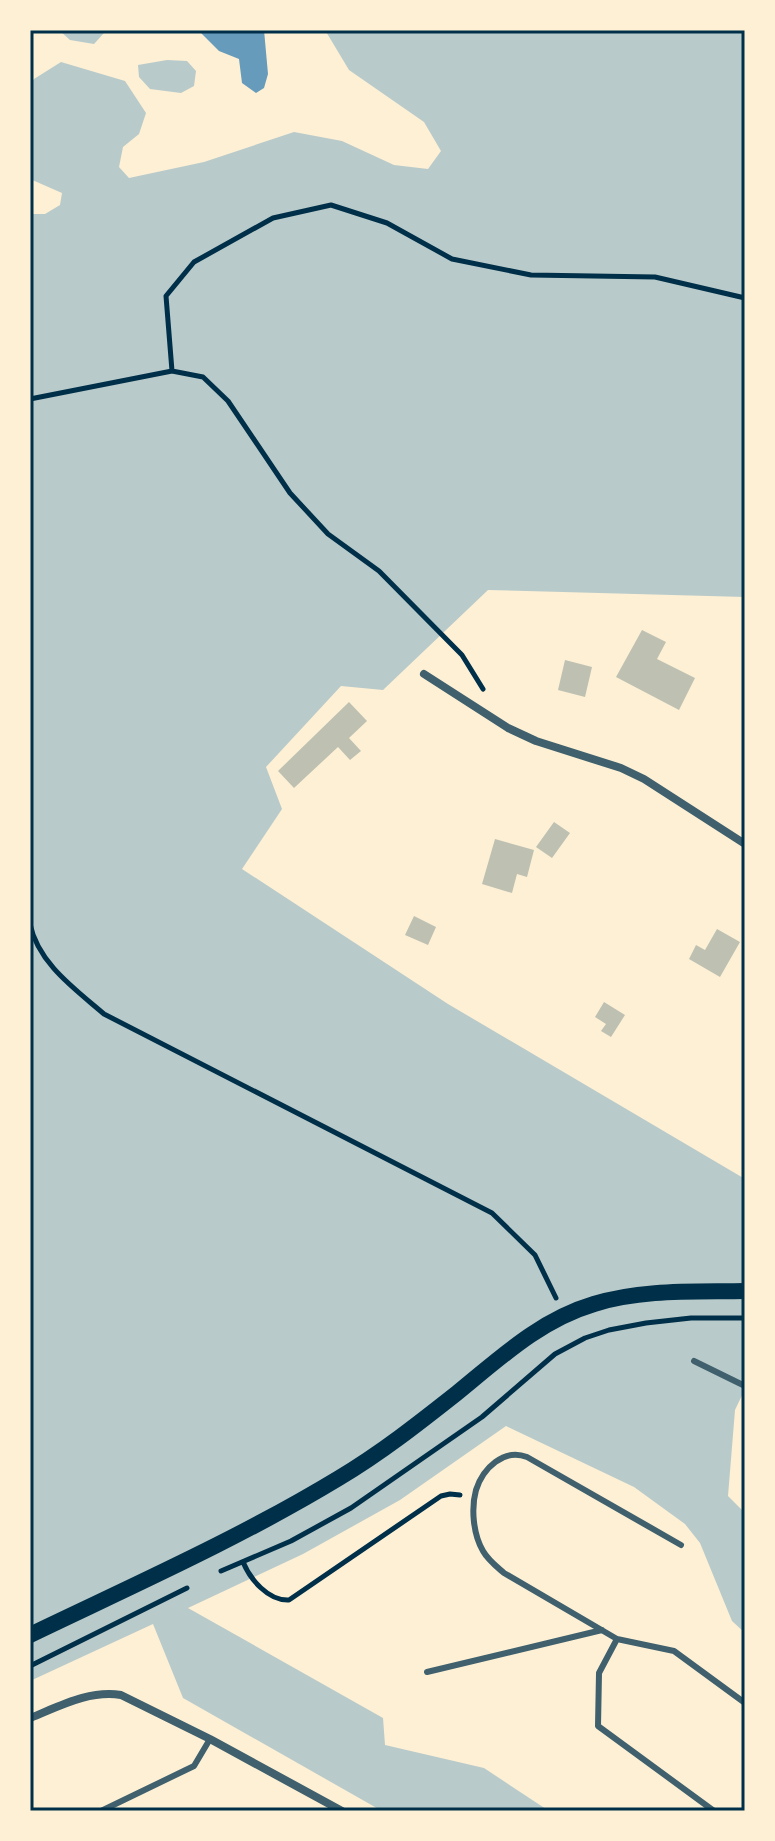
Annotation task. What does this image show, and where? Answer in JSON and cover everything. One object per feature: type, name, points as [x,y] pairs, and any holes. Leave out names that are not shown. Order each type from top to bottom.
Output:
[{"type":"main road","points":[[30,1635],[232,1536],[340,1478],[407,1433],[523,1340],[565,1315],[594,1304],[642,1295],[745,1291]]},
{"type":"street","points":[[424,674],[508,728],[644,779],[745,844]]},
{"type":"street","points":[[30,1718],[70,1701],[106,1693],[121,1695],[210,1739],[336,1810]]},
{"type":"lane","points":[[694,1361],[745,1386]]},
{"type":"lane","points":[[681,1545],[518,1453],[502,1457],[493,1464],[477,1488],[474,1520],[482,1550],[504,1573],[617,1639],[674,1651],[745,1703]]},
{"type":"lane","points":[[427,1672],[602,1630]]},
{"type":"lane","points":[[617,1639],[599,1673],[598,1726],[714,1811]]},
{"type":"lane","points":[[101,1811],[194,1766],[210,1739]]},
{"type":"path","points":[[172,371],[166,296],[194,262],[273,218],[331,205],[387,223],[452,259],[531,275],[655,277],[745,298]]},
{"type":"path","points":[[30,399],[172,371],[203,377],[228,401],[290,493],[328,534],[379,571],[462,655],[485,691]]},
{"type":"path","points":[[30,924],[31,938],[59,975],[104,1014],[492,1213],[535,1255],[565,1315]]},
{"type":"path","points":[[243,1562],[258,1584],[276,1598],[289,1600],[441,1496],[475,1497]]},
{"type":"shaded area","points":[[59,30],[104,30],[104,33],[94,44],[70,40]]},
{"type":"shaded area","points":[[325,30],[745,30],[745,597],[488,590],[383,690],[341,686],[266,767],[282,809],[242,869],[448,1004],[745,1179],[745,1389],[735,1410],[728,1496],[745,1513],[745,1633],[732,1621],[700,1543],[685,1524],[634,1487],[506,1426],[400,1500],[303,1554],[188,1608],[383,1718],[385,1745],[484,1768],[549,1811],[382,1811],[183,1698],[153,1624],[30,1681],[30,214],[45,214],[60,205],[62,193],[30,179],[30,86],[34,79],[61,62],[125,81],[146,113],[139,134],[123,147],[119,167],[129,178],[204,162],[294,132],[342,141],[394,165],[428,169],[441,151],[424,122],[349,70]]},
{"type":"shaded area","points":[[167,60],[187,61],[196,71],[194,86],[181,93],[150,89],[139,77],[138,65]]},
{"type":"water","points":[[198,30],[264,30],[268,74],[264,88],[256,93],[242,83],[239,59],[219,51]]},
{"type":"building","points":[[642,630],[666,642],[657,659],[695,678],[679,710],[616,677]]},
{"type":"building","points":[[565,660],[592,667],[585,697],[558,690]]},
{"type":"building","points":[[349,702],[367,721],[349,738],[361,751],[350,760],[338,747],[294,788],[278,771]]},
{"type":"building","points":[[554,822],[570,833],[552,858],[536,847]]},
{"type":"building","points":[[495,839],[534,850],[527,877],[517,874],[512,893],[482,884]]},
{"type":"building","points":[[414,916],[436,927],[428,945],[405,935]]},
{"type":"building","points":[[717,929],[740,942],[720,977],[689,959],[696,945],[705,950]]},
{"type":"building","points":[[604,1002],[625,1015],[611,1037],[601,1031],[606,1024],[595,1017]]}]
